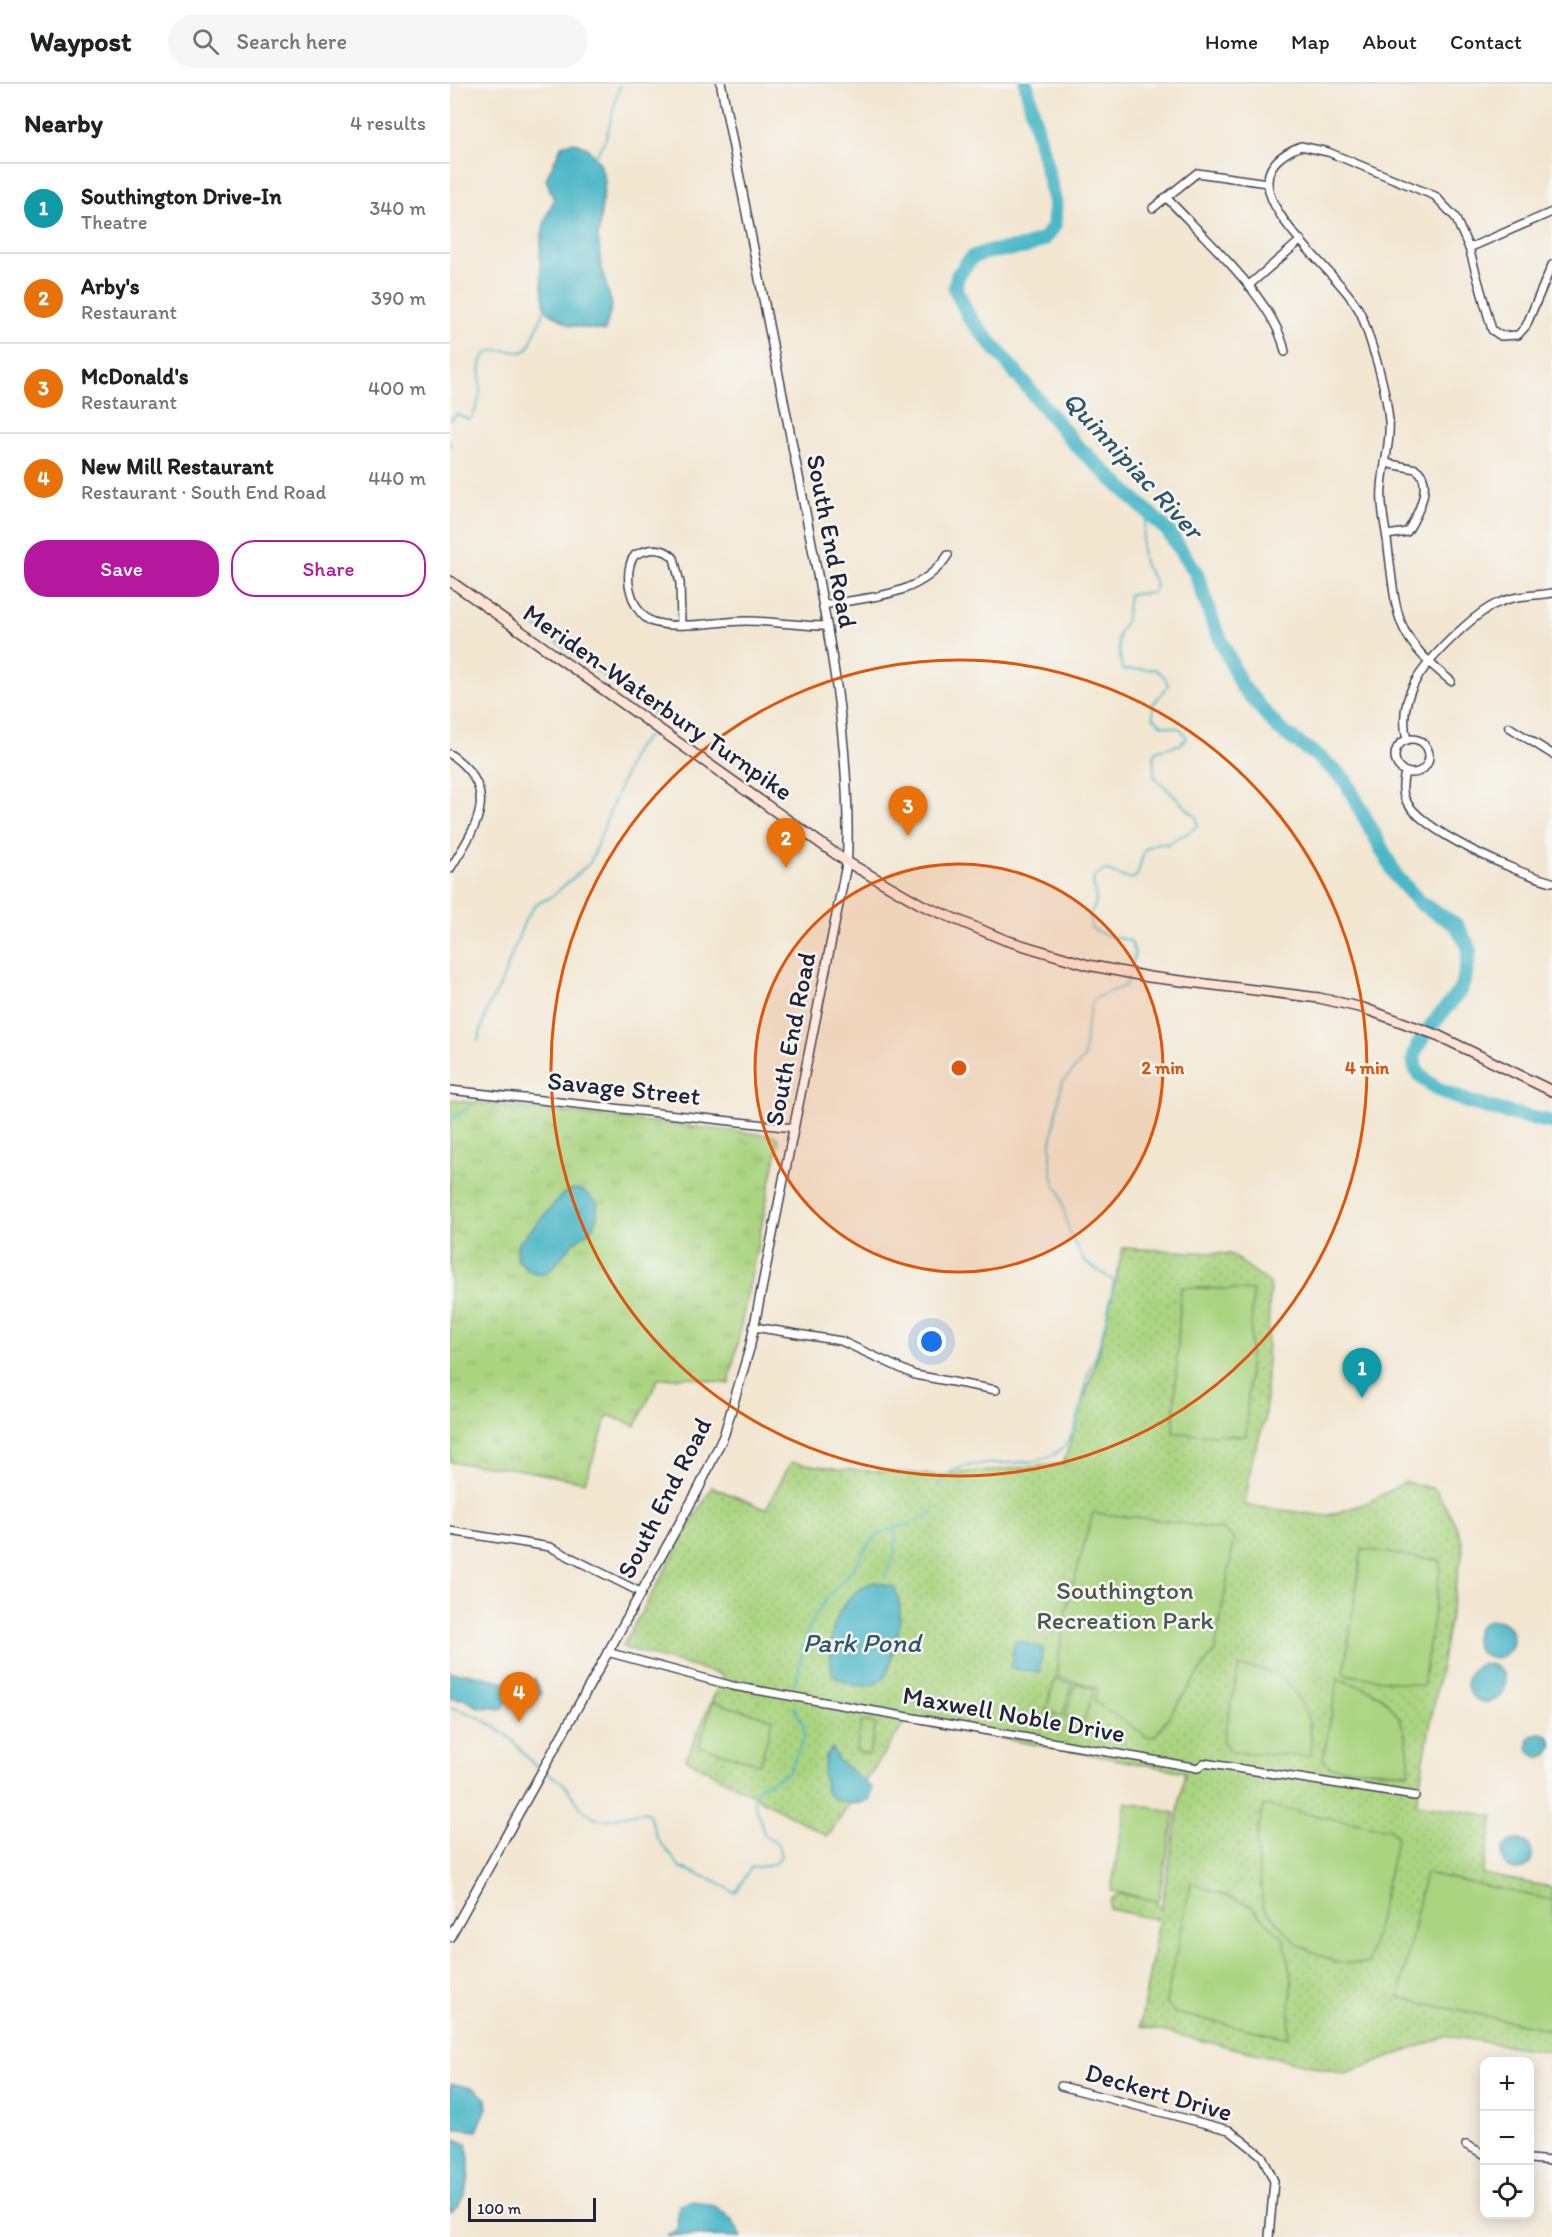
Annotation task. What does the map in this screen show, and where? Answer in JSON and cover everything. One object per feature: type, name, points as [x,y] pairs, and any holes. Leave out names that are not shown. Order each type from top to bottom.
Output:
[{"type":"main road","name":"Meriden-Waterbury Turnpike","points":[[450,581],[847,862],[902,896],[981,931],[1043,953],[1123,973],[1319,998],[1363,1008],[1437,1035],[1552,1091]]},
{"type":"street","name":"South End Road","points":[[450,1937],[699,1488],[723,1435],[739,1389],[754,1327],[847,862],[848,828],[843,720],[823,605],[721,84]]},
{"type":"street","points":[[1450,681],[1412,646],[1400,624],[1381,490],[1388,414],[1363,319],[1350,293],[1301,240],[1272,204],[1268,183],[1271,169],[1279,158],[1301,146],[1328,152],[1436,196],[1455,216],[1469,248],[1492,330],[1501,336],[1510,338],[1518,335],[1526,326],[1552,265]]},
{"type":"street","points":[[1153,208],[1197,173],[1268,183]]},
{"type":"street","points":[[1166,197],[1266,308],[1283,340],[1285,352]]},
{"type":"street","points":[[1469,248],[1552,212]]},
{"type":"street","points":[[1248,286],[1301,240]]},
{"type":"street","points":[[1385,463],[1416,469],[1425,480],[1425,488],[1407,532],[1387,536]]},
{"type":"street","points":[[681,624],[679,574],[674,558],[663,550],[651,549],[635,555],[629,567],[628,579],[637,608],[653,622],[681,624],[765,621],[827,626]]},
{"type":"street","points":[[823,605],[900,592],[934,574],[948,555]]},
{"type":"street","points":[[1407,740],[1404,714],[1416,681],[1464,628],[1489,608],[1510,598],[1552,592]]},
{"type":"street","points":[[1509,727],[1552,754]]},
{"type":"street","points":[[1404,772],[1418,773],[1428,764],[1429,758],[1425,745],[1414,739],[1400,744],[1395,759],[1404,772],[1405,800],[1425,820],[1454,840],[1508,868],[1552,882]]},
{"type":"street","points":[[450,754],[471,774],[478,788],[480,805],[479,819],[450,869]]},
{"type":"street","name":"Savage Street","points":[[450,1090],[794,1128]]},
{"type":"street","points":[[754,1327],[841,1341],[915,1375],[996,1390]]},
{"type":"street","points":[[450,1531],[550,1547],[640,1592]]},
{"type":"street","name":"Maxwell Noble Drive","points":[[607,1652],[733,1686],[1198,1767],[1204,1763],[1415,1796]]},
{"type":"street","name":"Deckert Drive","points":[[1061,2086],[1229,2130],[1262,2156],[1274,2181],[1269,2237]]},
{"type":"street","points":[[1466,2145],[1480,2152]]},
{"type":"street","points":[[1534,2159],[1552,2161]]},
{"type":"green space","points":[[450,1100],[776,1136],[779,1140],[729,1384],[688,1377],[658,1379],[636,1426],[608,1415],[585,1482],[516,1469],[450,1462]]},
{"type":"green space","name":"Southington Recreation Park","points":[[1123,1248],[1230,1254],[1270,1283],[1265,1420],[1253,1455],[1245,1505],[1326,1516],[1367,1503],[1405,1482],[1435,1489],[1451,1516],[1460,1537],[1462,1557],[1416,1804],[1494,1816],[1482,1874],[1552,1887],[1552,2052],[1447,2036],[1345,2074],[1140,2026],[1159,1920],[1109,1909],[1110,1900],[1119,1894],[1154,1900],[1161,1909],[1185,1772],[906,1721],[828,1836],[686,1759],[723,1675],[622,1647],[712,1487],[766,1509],[791,1462],[841,1469],[939,1475],[1063,1464],[1098,1356]]},
{"type":"green space","points":[[1181,1287],[1253,1291],[1246,1436],[1173,1433]]},
{"type":"green space","points":[[1093,1513],[1168,1521],[1226,1531],[1234,1540],[1215,1650],[1155,1736],[1148,1737],[1094,1701],[1098,1688],[1056,1676],[1066,1610]]},
{"type":"green space","points":[[1362,1549],[1441,1561],[1423,1686],[1344,1674]]},
{"type":"green space","points":[[1239,1667],[1273,1674],[1296,1694],[1308,1722],[1311,1756],[1231,1752],[1223,1741]]},
{"type":"green space","points":[[1055,1679],[1072,1684],[1062,1716],[1046,1711]]},
{"type":"green space","points":[[1338,1679],[1373,1692],[1383,1699],[1398,1716],[1406,1738],[1409,1773],[1330,1767],[1323,1759]]},
{"type":"green space","points":[[1076,1683],[1094,1689],[1083,1723],[1065,1717]]},
{"type":"green space","points":[[713,1702],[773,1719],[760,1764],[699,1746]]},
{"type":"green space","points":[[866,1721],[876,1725],[869,1755],[856,1751],[861,1723]]},
{"type":"green space","points":[[1126,1802],[1175,1813],[1158,1901],[1111,1891]]},
{"type":"green space","points":[[1263,1805],[1390,1830],[1397,1838],[1368,1964],[1334,1962],[1297,1944],[1263,1906],[1256,1843]]},
{"type":"green space","points":[[1425,1873],[1552,1900],[1552,2030],[1399,1998]]},
{"type":"green space","points":[[1191,1883],[1248,1904],[1284,1939],[1292,1979],[1288,2038],[1175,2013],[1166,2002]]},
{"type":"water","points":[[572,142],[586,147],[600,163],[605,181],[598,237],[601,267],[612,305],[605,331],[569,325],[545,309],[540,267],[541,240],[543,226],[554,200],[546,179],[562,145]]},
{"type":"water","points":[[574,1189],[583,1191],[597,1203],[597,1219],[591,1230],[572,1244],[552,1269],[541,1275],[528,1270],[516,1258],[518,1244],[564,1193]]},
{"type":"water","name":"Park Pond","points":[[874,1582],[894,1587],[898,1597],[900,1618],[896,1640],[888,1672],[883,1679],[869,1686],[853,1685],[832,1673],[833,1632],[842,1607],[861,1588]]},
{"type":"water","points":[[1494,1620],[1507,1626],[1513,1639],[1507,1652],[1494,1658],[1481,1652],[1475,1639],[1481,1626]]},
{"type":"water","points":[[1015,1640],[1043,1648],[1039,1673],[1010,1668]]},
{"type":"water","points":[[1486,1664],[1499,1670],[1505,1683],[1499,1696],[1486,1702],[1473,1696],[1467,1683],[1473,1670]]},
{"type":"water","points":[[450,1673],[466,1673],[524,1686],[535,1678],[541,1693],[537,1698],[516,1697],[518,1689],[514,1688],[503,1709],[478,1707],[464,1699],[450,1698]]},
{"type":"water","points":[[1540,1733],[1545,1734],[1551,1740],[1551,1750],[1545,1756],[1540,1757],[1535,1756],[1529,1750],[1528,1745],[1529,1740],[1535,1734]]},
{"type":"water","points":[[832,1748],[838,1760],[872,1788],[870,1799],[848,1804],[837,1801],[827,1794],[823,1777],[825,1756]]},
{"type":"water","points":[[1517,1840],[1528,1844],[1532,1855],[1528,1866],[1517,1870],[1506,1866],[1502,1855],[1506,1844]]},
{"type":"water","points":[[450,2085],[475,2089],[486,2099],[487,2108],[477,2131],[450,2128]]},
{"type":"water","points":[[450,2136],[467,2145],[469,2172],[466,2190],[457,2206],[450,2212]]},
{"type":"water","points":[[694,2201],[710,2205],[723,2212],[734,2223],[741,2237],[675,2235],[666,2237],[678,2228],[677,2212],[680,2205]]},
{"type":"waterway","points":[[595,157],[606,138],[620,84]]},
{"type":"waterway","name":"Quinnipiac River","points":[[1026,84],[1055,203],[1054,226],[1044,239],[1025,247],[987,252],[972,257],[958,275],[955,288],[969,317],[1075,444],[1168,531],[1196,573],[1214,625],[1241,685],[1279,729],[1320,758],[1345,780],[1396,876],[1420,903],[1456,925],[1470,949],[1465,978],[1461,989],[1420,1042],[1414,1058],[1418,1072],[1430,1084],[1448,1094],[1495,1109],[1552,1122]]},
{"type":"waterway","points":[[450,420],[457,414],[469,420],[473,415],[479,396],[482,360],[485,355],[498,350],[522,352],[528,349],[545,309]]},
{"type":"waterway","points":[[1131,970],[1135,953],[1131,941],[1105,935],[1091,928],[1090,914],[1096,901],[1093,879],[1103,870],[1127,878],[1135,877],[1145,849],[1158,843],[1168,844],[1198,825],[1197,818],[1154,776],[1154,756],[1157,750],[1179,745],[1187,738],[1181,729],[1162,725],[1153,717],[1153,704],[1168,686],[1165,677],[1155,669],[1122,670],[1118,642],[1119,633],[1126,621],[1129,594],[1152,593],[1156,586],[1142,556],[1142,541],[1148,513]]},
{"type":"waterway","points":[[536,627],[629,693],[658,717]]},
{"type":"waterway","points":[[478,1041],[487,1009],[500,986],[525,920],[535,905],[551,897],[590,863],[631,758],[637,747],[650,734]]},
{"type":"waterway","points":[[937,1487],[948,1475],[962,1467],[978,1464],[1030,1462],[1046,1458],[1067,1443],[1076,1425],[1088,1372],[1103,1332],[1114,1281],[1085,1262],[1069,1232],[1060,1192],[1054,1183],[1051,1168],[1051,1142],[1062,1083],[1084,1058],[1087,1023],[1092,1003],[1097,997],[1125,986],[1130,975]]},
{"type":"waterway","points":[[450,1122],[472,1104]]},
{"type":"waterway","points":[[794,1684],[807,1633],[814,1618],[868,1546],[882,1533],[916,1522],[924,1518],[935,1507]]},
{"type":"waterway","points":[[885,1578],[895,1553],[896,1526]]},
{"type":"waterway","points":[[545,1772],[562,1782],[583,1810],[596,1819],[610,1819],[644,1812],[649,1814],[657,1838],[680,1867],[718,1882],[733,1892],[738,1890],[750,1868],[774,1864],[781,1856],[778,1844],[765,1836],[754,1801],[757,1790],[761,1786],[789,1772],[804,1738],[804,1727],[794,1706]]},
{"type":"waterway","points":[[450,1708],[474,1715],[497,1728],[540,1769]]},
{"type":"place","name":"McDonald's","points":[[908,836]]},
{"type":"place","name":"Arby's","points":[[786,868]]},
{"type":"place","name":"Southington Drive-In","points":[[1362,1398]]},
{"type":"place","name":"New Mill Restaurant","points":[[519,1722]]}]
